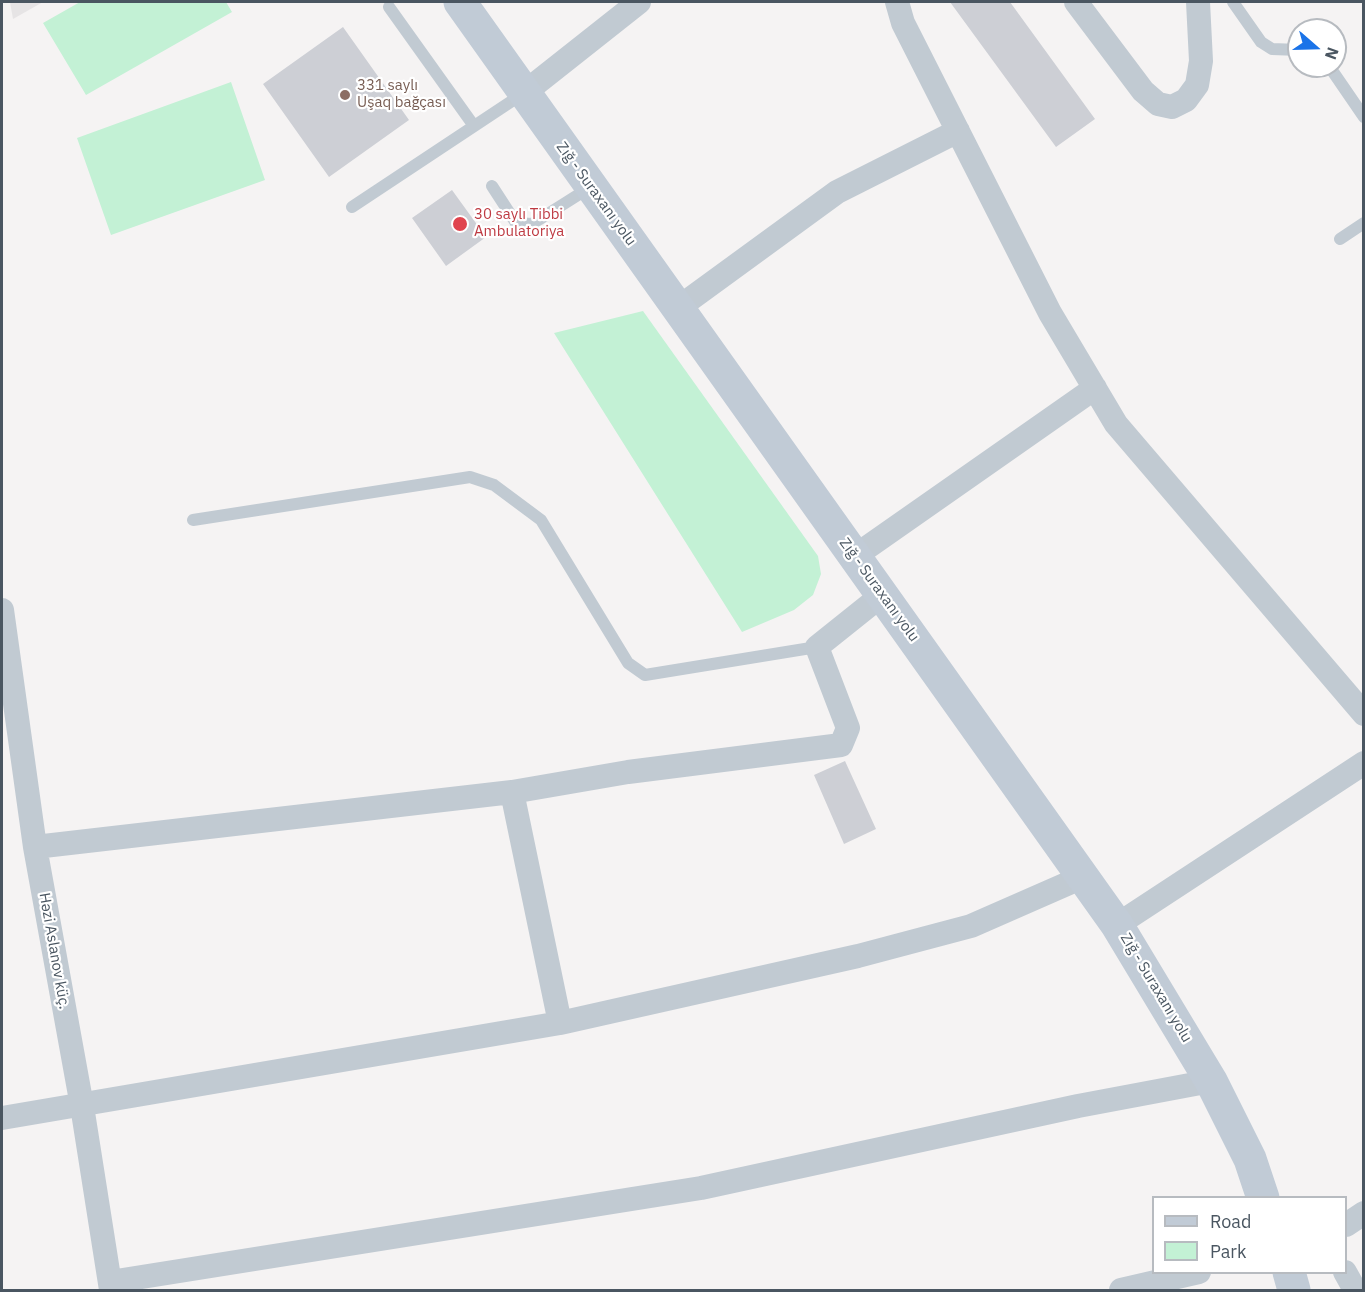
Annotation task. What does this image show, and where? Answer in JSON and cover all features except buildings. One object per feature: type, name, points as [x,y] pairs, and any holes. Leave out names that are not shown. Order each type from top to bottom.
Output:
[{"type":"main road","name":"Zığ - Suraxanı yolu","points":[[460,2],[1085,876],[1212,1081],[1250,1159],[1263,1196]]},
{"type":"main road","points":[[1290,1274],[1294,1290]]},
{"type":"street","points":[[524,93],[639,2]]},
{"type":"street","points":[[897,2],[903,23],[1050,313],[1116,424],[1364,714]]},
{"type":"street","points":[[1076,2],[1143,91],[1158,104],[1172,107],[1186,100],[1197,85],[1201,61],[1198,2]]},
{"type":"street","points":[[678,308],[837,192],[958,130]]},
{"type":"street","points":[[855,556],[1095,388]]},
{"type":"street","points":[[35,847],[512,792],[628,772],[841,745],[848,729],[817,647],[882,595]]},
{"type":"street","name":"Həzi Aslanov küç.","points":[[2,610],[35,847],[82,1106],[111,1286]]},
{"type":"street","points":[[1117,925],[1364,763]]},
{"type":"street","points":[[512,792],[560,1023]]},
{"type":"street","points":[[2,1118],[560,1023],[858,956],[971,926],[1085,876]]},
{"type":"street","points":[[111,1286],[701,1188],[1078,1106],[1212,1081]]},
{"type":"street","points":[[1347,1224],[1364,1213]]},
{"type":"street","points":[[1121,1290],[1190,1274]]},
{"type":"street","points":[[1346,1274],[1355,1290]]},
{"type":"lane","points":[[1233,2],[1261,42],[1272,49],[1287,50]]},
{"type":"lane","points":[[389,7],[474,126]]},
{"type":"lane","points":[[1337,78],[1364,117]]},
{"type":"lane","points":[[352,207],[524,93]]},
{"type":"lane","points":[[492,186],[516,223],[532,224],[591,186]]},
{"type":"lane","points":[[1340,240],[1364,223]]},
{"type":"lane","points":[[193,520],[470,477],[494,485],[541,520],[628,663],[645,675],[817,647]]},
{"type":"shaded area","points":[[10,2],[43,2],[13,19]]},
{"type":"green space","points":[[80,2],[226,2],[232,12],[86,95],[43,23]]},
{"type":"green space","points":[[231,82],[265,180],[111,235],[77,138]]},
{"type":"green space","points":[[643,311],[818,556],[821,574],[813,595],[794,610],[742,632],[554,333]]},
{"type":"place","name":"331 saylı Uşaq bağçası","points":[[345,95]]},
{"type":"place","name":"30 saylı Tibbi Ambulatoriya","points":[[460,224]]}]
